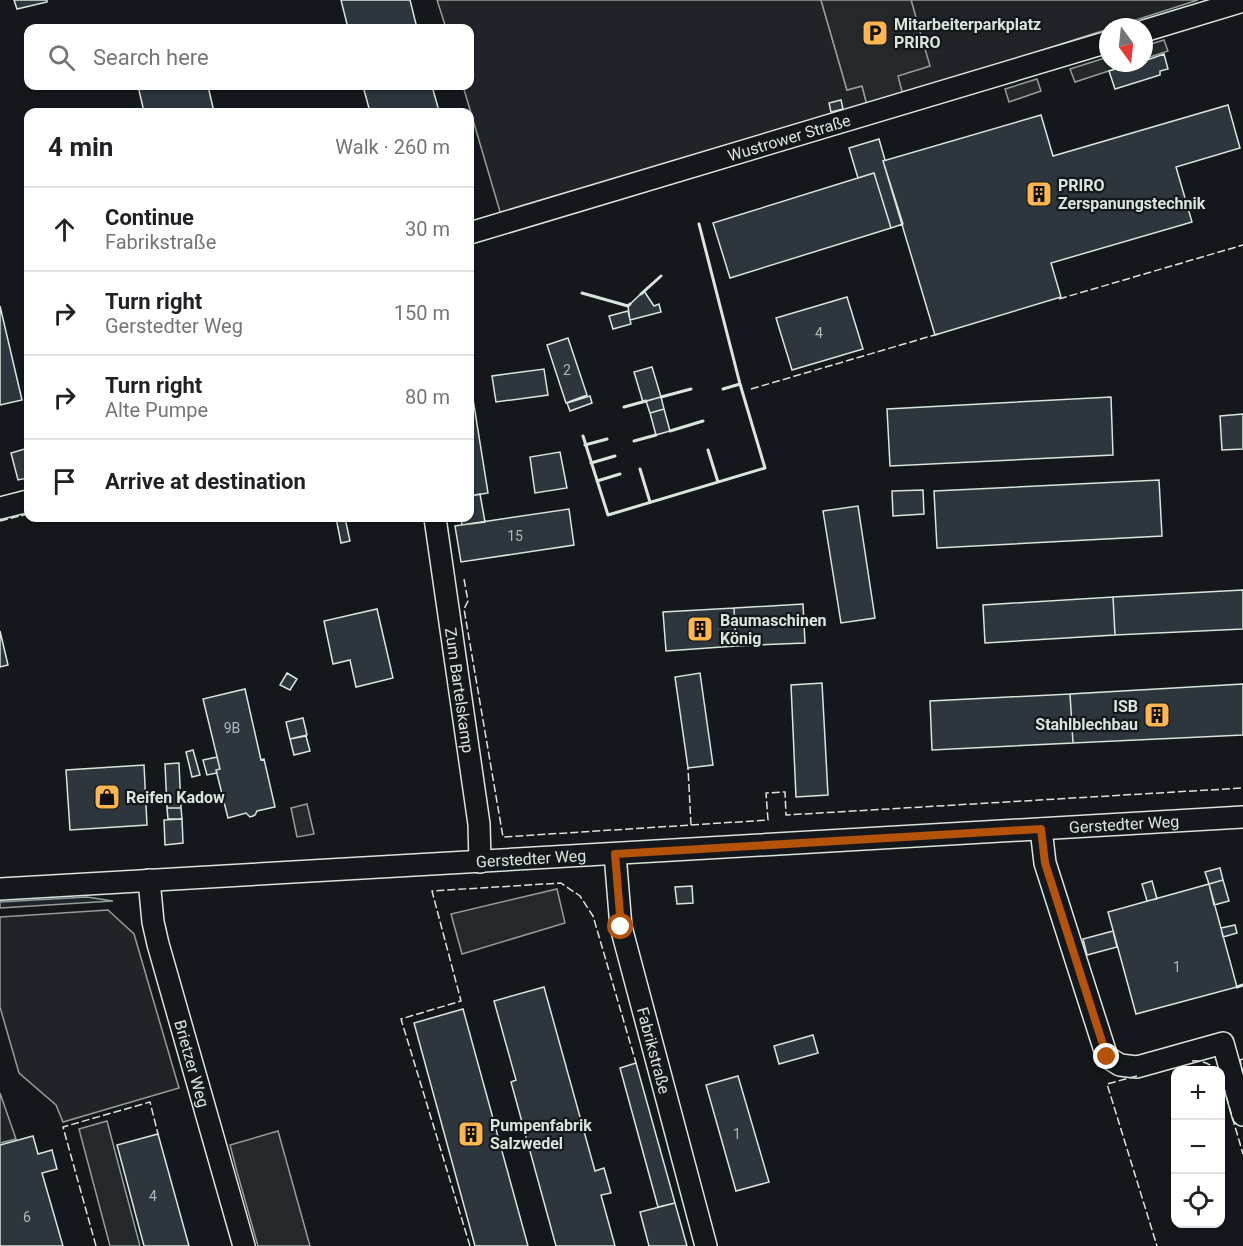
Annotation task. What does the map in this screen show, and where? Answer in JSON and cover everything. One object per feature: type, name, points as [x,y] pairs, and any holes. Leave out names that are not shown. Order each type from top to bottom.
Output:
[{"type":"street","points":[[1153,28],[1243,1]]},
{"type":"street","name":"Wustrower Straße","points":[[474,232],[1099,45]]},
{"type":"street","points":[[0,508],[24,502]]},
{"type":"street","name":"Zum Bartelskamp","points":[[436,522],[479,824],[480,862]]},
{"type":"street","name":"Gerstedter Weg","points":[[0,889],[1243,817]]},
{"type":"street","points":[[1041,829],[1045,863],[1107,1057],[1120,1065],[1137,1067],[1223,1042],[1243,1115]]},
{"type":"street","name":"Fabrikstraße","points":[[615,854],[621,927],[706,1246]]},
{"type":"street","name":"Brietzer Weg","points":[[149,880],[158,944],[244,1246]]},
{"type":"shaded area","points":[[437,0],[821,0],[847,90],[862,86],[867,105],[501,215],[474,123],[474,108],[469,108],[464,90],[474,90],[474,24],[445,24]]},
{"type":"shaded area","name":"Mitarbeiterparkplatz PRIRO","points":[[821,0],[911,0],[930,66],[898,76],[903,95],[867,105],[862,86],[847,90]]},
{"type":"shaded area","points":[[911,0],[1198,0],[1142,18],[1099,18],[1099,32],[903,95],[897,76],[929,66]]},
{"type":"shaded area","points":[[1164,40],[1168,51],[1153,56],[1153,43]]},
{"type":"shaded area","points":[[1099,60],[1099,72],[1106,72],[1075,82],[1070,69]]},
{"type":"shaded area","points":[[1037,79],[1041,91],[1009,102],[1005,89]]},
{"type":"shaded area","points":[[307,804],[314,834],[297,837],[291,808]]},
{"type":"shaded area","points":[[557,889],[565,923],[462,954],[451,914]]},
{"type":"shaded area","points":[[87,897],[113,901],[0,908],[0,902]]},
{"type":"shaded area","points":[[108,910],[134,934],[179,1088],[63,1122],[56,1105],[19,1073],[0,1007],[0,917]]},
{"type":"shaded area","points":[[0,1093],[16,1139],[0,1143]]},
{"type":"shaded area","points":[[107,1121],[140,1246],[110,1246],[79,1129]]},
{"type":"shaded area","points":[[278,1131],[310,1246],[258,1246],[237,1172],[230,1145]]},
{"type":"building","points":[[14,0],[47,0],[47,2],[17,9]]},
{"type":"building","points":[[341,0],[410,0],[416,24],[347,24]]},
{"type":"building","points":[[1164,54],[1168,69],[1160,71],[1160,75],[1115,89],[1109,72],[1153,72],[1153,58]]},
{"type":"building","points":[[139,90],[209,90],[213,108],[143,108]]},
{"type":"building","points":[[364,90],[433,90],[438,108],[369,108]]},
{"type":"building","points":[[841,100],[843,109],[831,112],[829,103]]},
{"type":"building","name":"PRIRO Zerspanungstechnik","points":[[1228,105],[1240,148],[1176,167],[1192,222],[1051,263],[1061,297],[935,335],[883,161],[1041,115],[1053,156]]},
{"type":"building","points":[[879,139],[885,160],[883,161],[903,224],[891,228],[874,173],[858,178],[849,148]]},
{"type":"building","points":[[874,173],[891,228],[730,278],[713,223]]},
{"type":"building","points":[[644,291],[654,306],[659,304],[661,312],[630,320],[628,306]]},
{"type":"building","points":[[847,297],[863,349],[792,370],[776,318]]},
{"type":"building","points":[[0,306],[22,400],[0,405]]},
{"type":"building","points":[[628,311],[631,324],[613,329],[609,316]]},
{"type":"building","points":[[568,338],[587,395],[566,403],[547,345]]},
{"type":"building","points":[[652,367],[661,397],[643,402],[634,372]]},
{"type":"building","points":[[544,369],[548,395],[496,402],[492,376]]},
{"type":"building","points":[[590,396],[592,403],[570,411],[567,403]]},
{"type":"building","points":[[661,397],[664,409],[650,413],[646,401]]},
{"type":"building","points":[[1111,397],[1113,455],[890,466],[887,409]]},
{"type":"building","points":[[474,405],[488,493],[474,495]]},
{"type":"building","points":[[664,409],[670,431],[656,435],[650,413]]},
{"type":"building","points":[[1243,414],[1243,449],[1222,450],[1220,416]]},
{"type":"building","points":[[24,449],[24,479],[18,480],[11,453]]},
{"type":"building","points":[[560,452],[567,488],[535,493],[530,457]]},
{"type":"building","points":[[1159,480],[1162,536],[937,548],[934,491]]},
{"type":"building","points":[[923,490],[924,514],[893,516],[892,491]]},
{"type":"building","points":[[480,494],[485,522],[462,525],[462,522],[474,522],[474,495]]},
{"type":"building","points":[[858,506],[875,618],[841,623],[823,511]]},
{"type":"building","points":[[569,509],[574,545],[461,562],[455,526]]},
{"type":"building","points":[[337,522],[346,522],[350,541],[341,543]]},
{"type":"building","points":[[1243,590],[1243,629],[1115,635],[1113,597]]},
{"type":"building","points":[[1113,597],[1115,635],[985,643],[983,605]]},
{"type":"building","points":[[803,604],[805,643],[736,646],[734,608]]},
{"type":"building","name":"Baumaschinen König","points":[[734,608],[736,646],[666,651],[663,612]]},
{"type":"building","points":[[377,609],[393,678],[356,687],[350,660],[333,664],[324,621]]},
{"type":"building","points":[[0,631],[8,665],[0,667]]},
{"type":"building","points":[[287,673],[297,679],[290,690],[280,685]]},
{"type":"building","points":[[700,673],[713,765],[688,768],[675,677]]},
{"type":"building","points":[[822,683],[828,795],[796,797],[791,685]]},
{"type":"building","name":"ISB Stahlblechbau","points":[[1243,684],[1243,735],[1073,743],[1070,694]]},
{"type":"building","points":[[245,689],[261,760],[264,759],[275,807],[257,811],[250,817],[246,813],[228,818],[216,770],[220,769],[203,699]]},
{"type":"building","points":[[1070,694],[1073,743],[932,750],[930,701]]},
{"type":"building","points":[[303,718],[307,735],[290,739],[286,722]]},
{"type":"building","points":[[306,736],[310,751],[294,755],[290,739]]},
{"type":"building","points":[[193,750],[200,775],[192,777],[186,752]]},
{"type":"building","points":[[217,757],[220,769],[216,770],[217,773],[207,775],[203,760]]},
{"type":"building","points":[[179,763],[181,808],[167,808],[165,764]]},
{"type":"building","name":"Reifen Kadow","points":[[144,765],[147,825],[70,830],[66,770]]},
{"type":"building","points":[[167,808],[181,808],[182,819],[168,819]]},
{"type":"building","points":[[182,819],[183,843],[165,845],[164,820]]},
{"type":"building","points":[[1220,868],[1223,880],[1209,884],[1205,872]]},
{"type":"building","points":[[1223,880],[1229,901],[1214,905],[1209,884]]},
{"type":"building","points":[[1152,881],[1157,899],[1147,901],[1142,884]]},
{"type":"building","points":[[1209,884],[1237,987],[1136,1014],[1108,912]]},
{"type":"building","points":[[692,886],[693,903],[677,904],[675,887]]},
{"type":"building","points":[[1235,925],[1237,933],[1223,937],[1221,928]]},
{"type":"building","points":[[1113,931],[1117,947],[1087,955],[1083,939]]},
{"type":"building","points":[[544,987],[595,1171],[604,1168],[611,1193],[601,1195],[615,1246],[556,1246],[511,1082],[516,1080],[494,1001]]},
{"type":"building","name":"Pumpenfabrik Salzwedel","points":[[463,1009],[528,1246],[475,1246],[414,1023]]},
{"type":"building","points":[[813,1035],[818,1053],[779,1064],[774,1046]]},
{"type":"building","points":[[636,1063],[675,1203],[658,1207],[620,1068]]},
{"type":"building","points":[[738,1076],[769,1182],[736,1191],[706,1085]]},
{"type":"building","points":[[158,1134],[189,1246],[144,1246],[117,1145]]},
{"type":"building","points":[[33,1136],[38,1154],[52,1150],[57,1169],[42,1173],[63,1246],[0,1246],[0,1145]]},
{"type":"building","points":[[675,1203],[687,1246],[649,1246],[640,1212]]},
{"type":"fence","points":[[1059,299],[1243,245]]},
{"type":"fence","points":[[751,389],[938,334]]},
{"type":"fence","points":[[0,521],[24,515]]},
{"type":"fence","points":[[464,579],[468,601],[464,609],[503,837],[691,825],[688,768]]},
{"type":"fence","points":[[691,825],[768,820],[766,793],[785,792],[786,815],[1243,788]]},
{"type":"fence","points":[[470,1246],[401,1019],[461,1001],[432,891],[561,883],[580,896],[593,916],[636,1063]]},
{"type":"fence","points":[[1243,1059],[1240,1060],[1243,1073]]},
{"type":"fence","points":[[1192,1061],[1212,1066]]},
{"type":"fence","points":[[1137,1076],[1107,1084],[1157,1246]]},
{"type":"fence","points":[[1225,1092],[1243,1154]]},
{"type":"fence","points":[[96,1246],[63,1127],[150,1102],[158,1134]]},
{"type":"wall","points":[[583,436],[608,515],[765,468],[740,384],[699,224]]},
{"type":"wall","points":[[641,294],[661,276]]},
{"type":"wall","points":[[582,293],[628,306],[630,304]]},
{"type":"wall","points":[[723,389],[740,384]]},
{"type":"wall","points":[[661,397],[691,389]]},
{"type":"wall","points":[[624,407],[646,401]]},
{"type":"wall","points":[[670,431],[703,421]]},
{"type":"wall","points":[[634,441],[656,435]]},
{"type":"wall","points":[[585,445],[607,439]]},
{"type":"wall","points":[[708,450],[718,482]]},
{"type":"wall","points":[[591,463],[615,456]]},
{"type":"wall","points":[[640,469],[650,502]]},
{"type":"wall","points":[[597,481],[620,474]]},
{"type":"wall","points":[[1237,987],[1243,985]]},
{"type":"place","name":"Mitarbeiterparkplatz PRIRO","points":[[875,33]]},
{"type":"place","name":"PRIRO Zerspanungstechnik","points":[[1039,194]]},
{"type":"place","name":"Baumaschinen König","points":[[700,629]]},
{"type":"place","name":"ISB Stahlblechbau","points":[[1157,715]]},
{"type":"place","name":"Reifen Kadow","points":[[107,797]]},
{"type":"place","name":"Pumpenfabrik Salzwedel","points":[[471,1134]]},
{"type":"route","points":[[621,927],[615,854],[1041,829],[1045,863],[1107,1057]]}]
